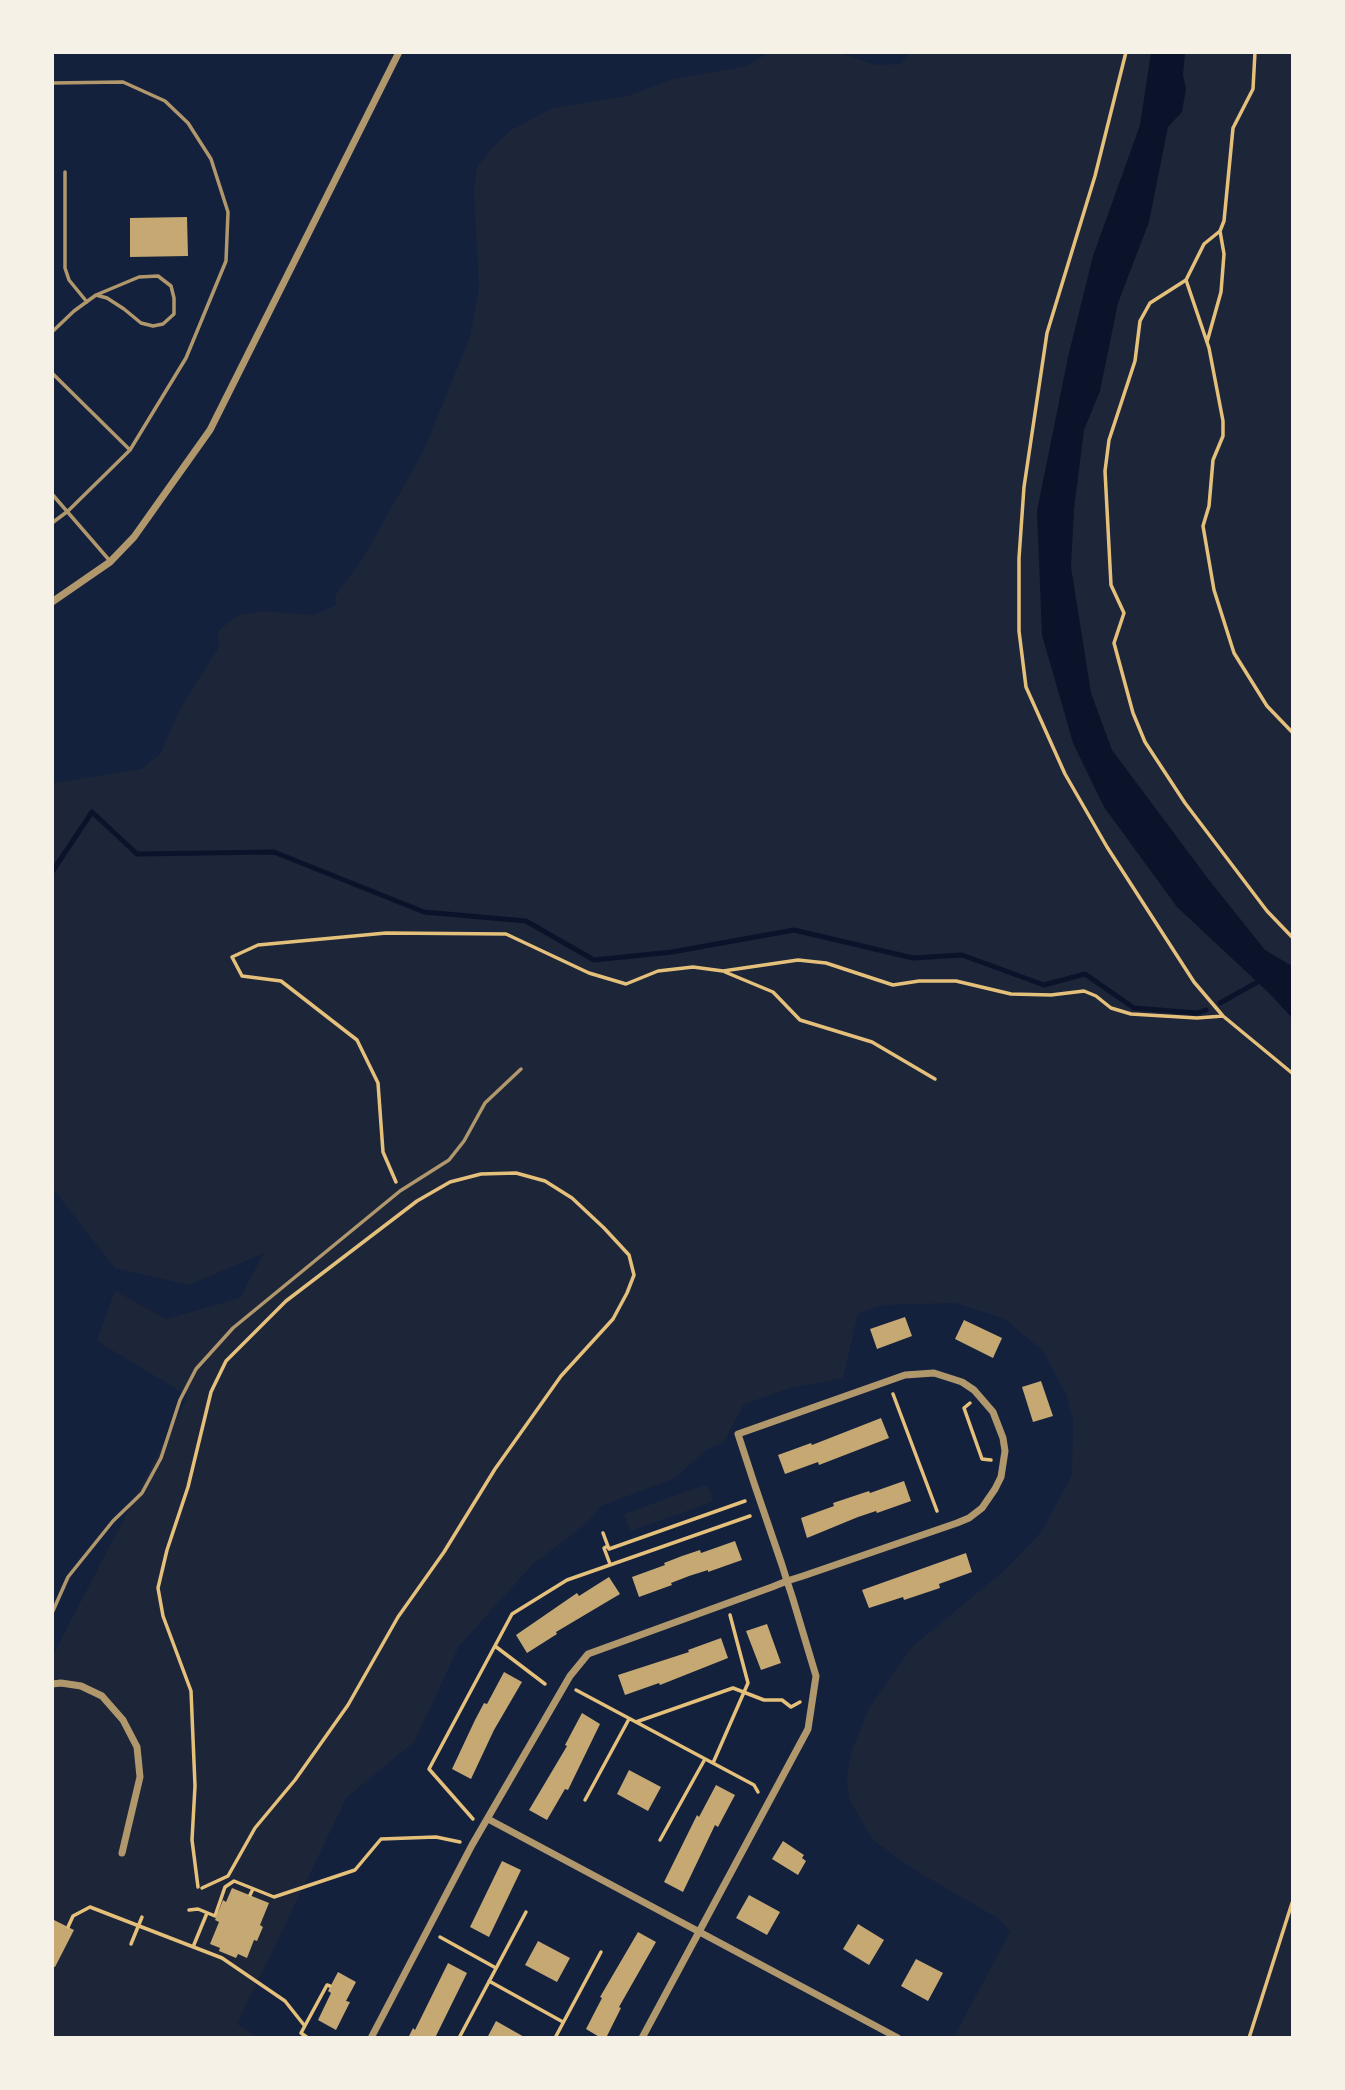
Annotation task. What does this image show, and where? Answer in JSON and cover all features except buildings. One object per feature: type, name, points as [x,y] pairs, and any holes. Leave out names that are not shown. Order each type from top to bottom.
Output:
[{"type":"street","points":[[52,603],[110,562],[134,537],[210,430],[398,52]]},
{"type":"street","points":[[371,2038],[488,1819],[569,1676],[588,1654],[787,1581],[969,1518],[988,1500],[1001,1477],[1005,1451],[1000,1425],[985,1400],[968,1386],[948,1376],[919,1373],[905,1375],[738,1434],[787,1581],[817,1676],[808,1729],[642,2038]]},
{"type":"street","points":[[52,1684],[81,1686],[102,1696],[123,1720],[137,1747],[140,1777],[122,1853]]},
{"type":"street","points":[[488,1819],[898,2038]]},
{"type":"lane","points":[[52,83],[122,82],[165,101],[188,123],[211,159],[228,212],[226,261],[186,358],[130,450],[68,511],[52,523]]},
{"type":"lane","points":[[65,172],[65,268],[69,279],[87,302]]},
{"type":"lane","points":[[52,332],[96,295],[139,277],[158,276],[171,286],[174,314],[163,324],[153,326],[141,323],[107,298],[96,295]]},
{"type":"lane","points":[[52,373],[130,450]]},
{"type":"lane","points":[[52,494],[110,562]]},
{"type":"lane","points":[[52,1613],[68,1577],[113,1521],[142,1493],[161,1458],[180,1400],[196,1369],[243,1319],[400,1191],[449,1160],[464,1141],[485,1103],[521,1069]]},
{"type":"path","points":[[1126,52],[1095,176],[1046,333],[1024,487],[1018,558],[1019,631],[1027,687],[1065,774],[1107,847],[1195,982],[1223,1016],[1293,1073]]},
{"type":"path","points":[[1255,52],[1253,89],[1233,128],[1224,222],[1220,231],[1204,244],[1186,280],[1150,303],[1140,321],[1135,361],[1109,440],[1105,471],[1111,585],[1124,613],[1114,643],[1132,713],[1145,742],[1185,803],[1267,911],[1293,937]]},
{"type":"path","points":[[1207,342],[1222,292],[1224,254],[1220,231]]},
{"type":"path","points":[[1186,280],[1216,376],[1223,421],[1223,436],[1213,460],[1209,506],[1203,526],[1214,590],[1234,653],[1267,706],[1293,732]]},
{"type":"path","points":[[391,1172],[383,1152],[378,1083],[357,1040],[281,981],[242,976],[232,957],[258,945],[386,933],[506,934],[589,973],[626,984],[658,971],[693,967],[723,971],[773,992],[800,1020],[872,1042],[935,1079]]},
{"type":"path","points":[[723,971],[798,960],[826,963],[893,985],[919,981],[956,981],[1012,994],[1051,995],[1084,991],[1096,996],[1111,1008],[1131,1014],[1197,1018],[1223,1016]]},
{"type":"path","points":[[516,1173],[545,1181],[572,1198],[628,1255],[634,1275],[627,1293],[613,1319],[561,1376],[495,1469],[444,1552],[398,1617],[348,1705],[295,1780],[255,1828],[228,1876],[200,1887],[192,1840],[195,1775],[191,1691],[163,1616],[158,1588],[167,1550],[188,1487],[211,1392],[221,1371],[226,1361],[286,1301],[428,1195],[450,1182],[481,1174],[516,1173]]},
{"type":"path","points":[[893,1394],[937,1511]]},
{"type":"path","points":[[970,1403],[964,1408],[982,1459],[991,1460]]},
{"type":"path","points":[[603,1533],[609,1549],[745,1501]]},
{"type":"path","points":[[473,1819],[429,1769],[512,1614],[567,1580],[750,1516]]},
{"type":"path","points":[[608,1546],[604,1548],[610,1564]]},
{"type":"path","points":[[713,1763],[748,1683],[730,1615]]},
{"type":"path","points":[[495,1646],[545,1684]]},
{"type":"path","points":[[636,1722],[733,1688],[764,1700],[782,1700],[791,1707],[800,1702]]},
{"type":"path","points":[[574,1689],[754,1784],[758,1792]]},
{"type":"path","points":[[585,1800],[629,1719]]},
{"type":"path","points":[[660,1840],[705,1759]]},
{"type":"path","points":[[189,1910],[198,1909],[215,1916],[225,1887],[234,1881],[274,1897],[355,1870],[381,1839],[436,1837],[460,1842]]},
{"type":"path","points":[[250,1895],[253,1889]]},
{"type":"path","points":[[1249,2038],[1293,1903]]},
{"type":"path","points":[[68,1927],[73,1916],[90,1907],[222,1958],[285,2001],[304,2025]]},
{"type":"path","points":[[459,2038],[526,1912]]},
{"type":"path","points":[[193,1947],[207,1913]]},
{"type":"path","points":[[131,1944],[142,1917]]},
{"type":"path","points":[[440,1937],[496,1968]]},
{"type":"path","points":[[556,2037],[601,1952]]},
{"type":"path","points":[[489,1982],[563,2022]]},
{"type":"path","points":[[308,2038],[300,2033],[327,1985],[330,1986]]},
{"type":"shaded area","points":[[910,52],[1292,53],[1292,2037],[954,2037],[1010,1932],[999,1919],[913,1869],[873,1840],[849,1799],[847,1777],[851,1753],[869,1708],[912,1647],[1007,1568],[1042,1531],[1072,1475],[1073,1420],[1067,1396],[1043,1351],[1005,1319],[956,1303],[883,1305],[858,1313],[843,1378],[791,1388],[744,1404],[723,1443],[707,1449],[675,1478],[601,1506],[587,1523],[532,1565],[459,1646],[414,1742],[347,1797],[237,2024],[257,2037],[53,2037],[53,1655],[188,1396],[97,1341],[115,1291],[166,1319],[240,1298],[264,1253],[189,1285],[115,1268],[53,1189],[53,783],[141,769],[160,754],[180,709],[219,647],[218,631],[238,615],[263,611],[313,615],[336,605],[335,596],[363,558],[424,450],[470,337],[479,289],[474,191],[477,167],[511,130],[553,108],[628,96],[673,79],[747,66],[768,53],[839,53],[876,65],[901,64]]},
{"type":"shaded area","points":[[1151,53],[1185,53],[1183,75],[1186,89],[1182,112],[1168,127],[1149,222],[1118,303],[1100,391],[1084,430],[1074,509],[1071,567],[1091,693],[1112,750],[1265,950],[1292,966],[1292,1018],[1177,907],[1104,807],[1073,743],[1042,635],[1037,511],[1068,357],[1093,256],[1140,125]]},
{"type":"shaded area","points":[[704,1485],[709,1488],[713,1500],[710,1503],[630,1531],[624,1514]]},
{"type":"waterway","points":[[52,872],[92,812],[137,854],[274,852],[424,912],[526,921],[594,960],[672,952],[794,930],[913,958],[962,955],[1044,985],[1085,974],[1134,1008],[1197,1013],[1206,1010]]},
{"type":"waterway","points":[[1220,1003],[1263,979]]}]
